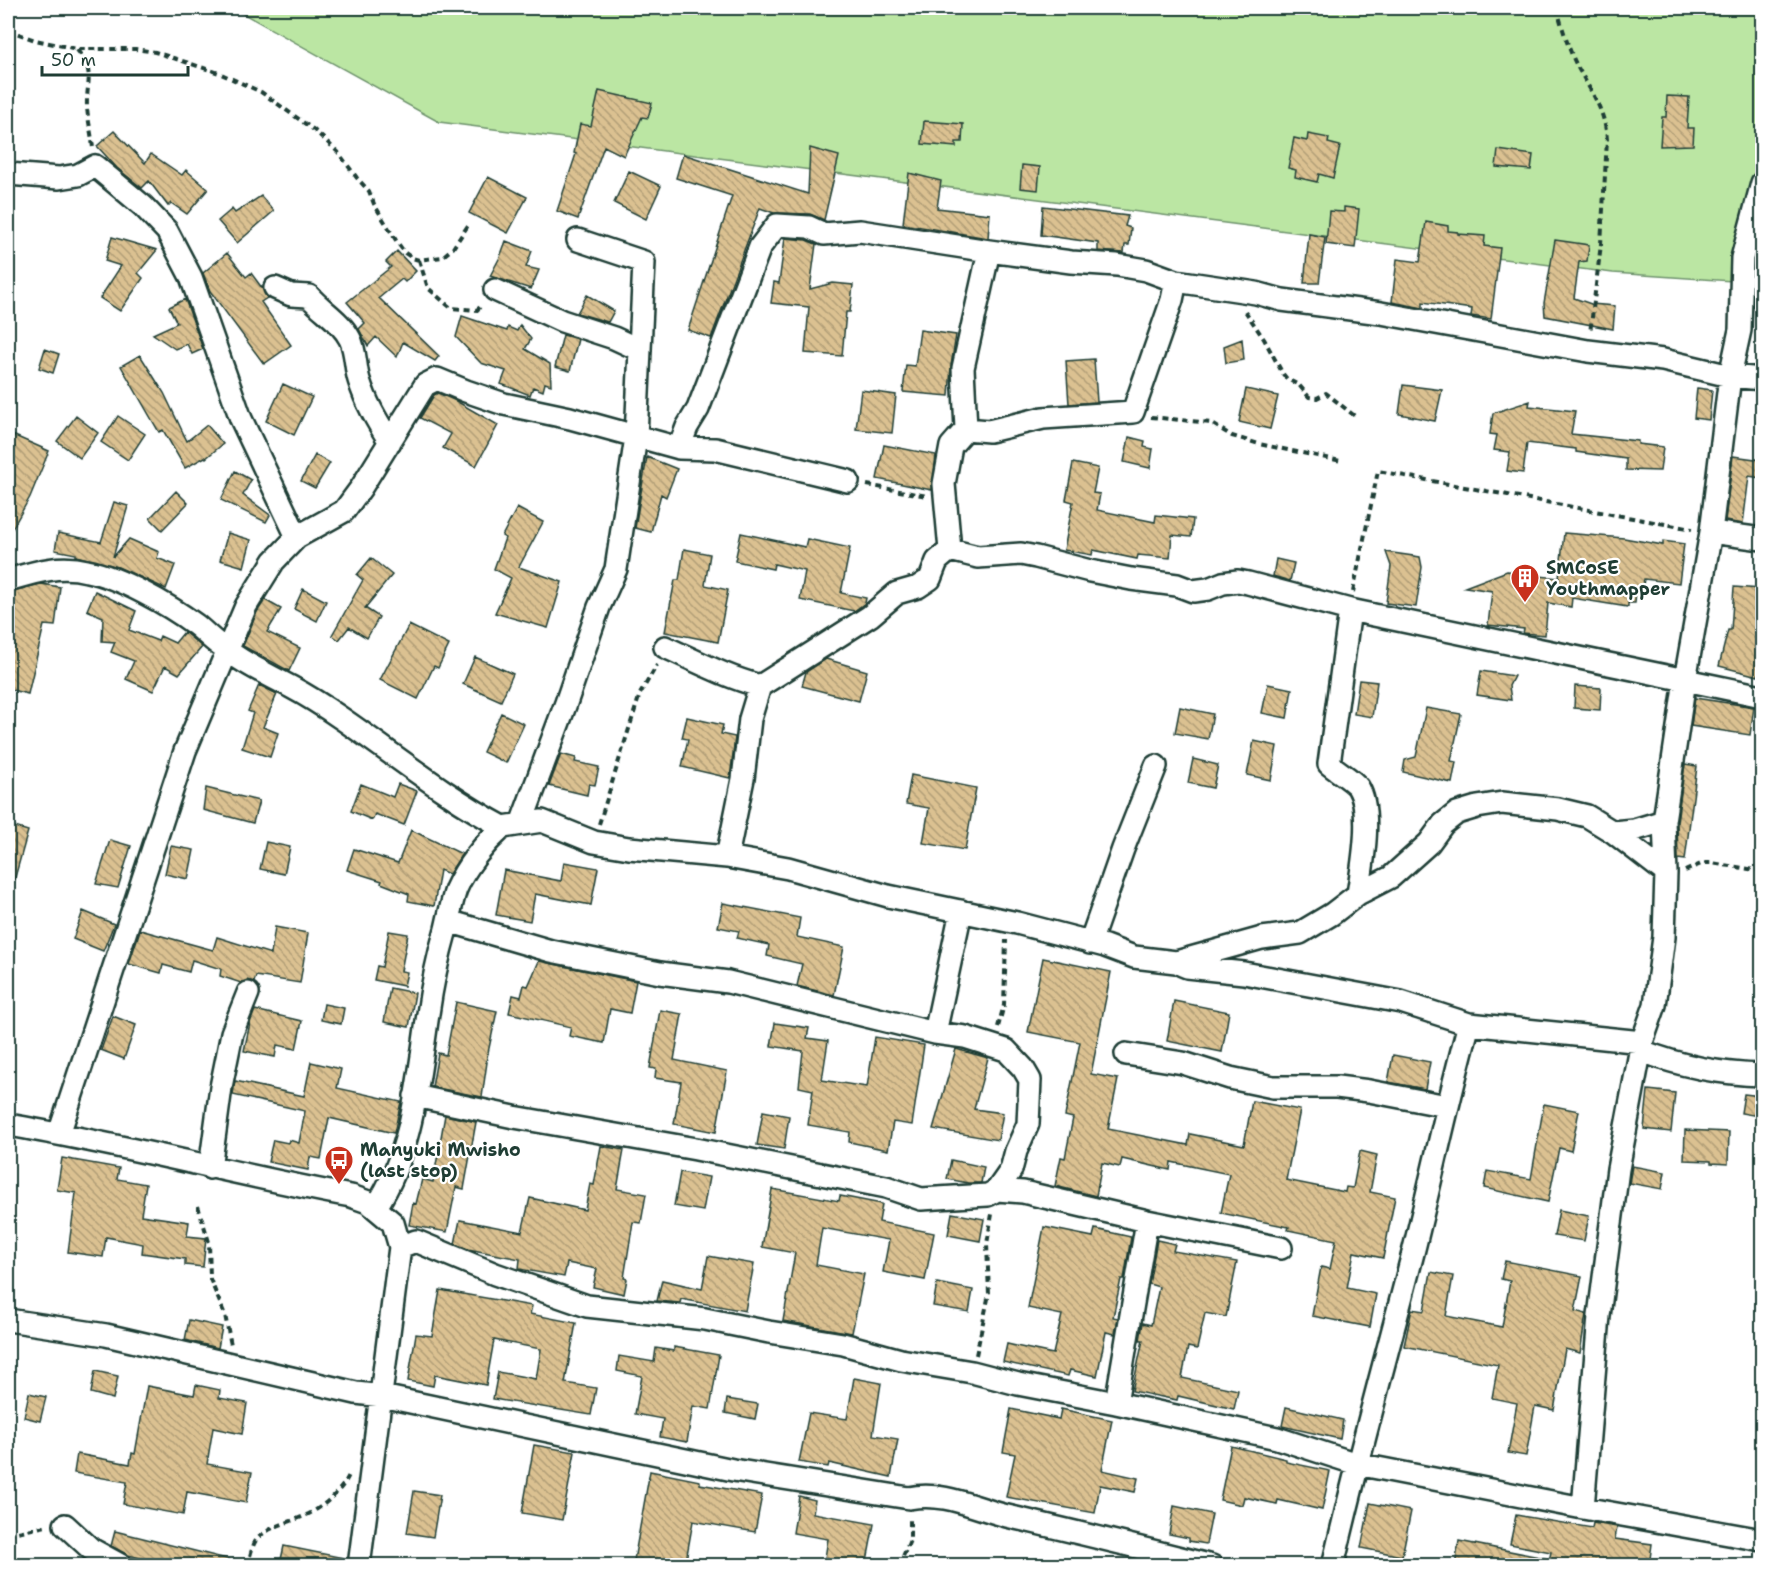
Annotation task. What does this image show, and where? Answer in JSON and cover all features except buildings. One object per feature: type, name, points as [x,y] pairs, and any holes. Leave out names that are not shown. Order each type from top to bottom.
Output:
[{"type":"street","points":[[8,174],[59,178],[78,175],[95,166],[143,206],[167,231],[191,277],[241,419],[297,537]]},
{"type":"street","points":[[1583,1508],[1599,1316],[1618,1169],[1642,1047],[1655,1005],[1664,937],[1666,873],[1664,821],[1685,680],[1711,532],[1730,376],[1740,330],[1742,258],[1762,183]]},
{"type":"street","points":[[680,448],[687,427],[698,409],[760,248],[777,225],[808,227],[824,234],[860,231],[1071,262],[1117,265],[1146,270],[1176,281],[1257,293],[1282,300],[1382,313],[1587,351],[1663,360],[1730,376],[1762,379]]},
{"type":"street","points":[[512,825],[559,722],[599,607],[616,569],[636,437],[644,262],[578,240]]},
{"type":"street","points":[[950,550],[944,484],[951,447],[966,429],[963,368],[989,251]]},
{"type":"street","points":[[966,429],[989,431],[1043,417],[1133,412],[1172,300],[1176,281]]},
{"type":"street","points":[[275,288],[291,295],[309,296],[344,329],[352,342],[358,377],[369,408],[390,441]]},
{"type":"street","points":[[495,290],[546,314],[614,338],[640,350]]},
{"type":"street","points":[[59,1134],[185,751],[246,606],[274,561],[297,537],[344,510],[361,488],[425,385],[437,379],[466,392],[504,404],[570,418],[680,448],[714,449],[848,481]]},
{"type":"street","points":[[1711,532],[1762,539]]},
{"type":"street","points":[[950,550],[978,557],[1021,554],[1090,571],[1177,585],[1193,591],[1238,581],[1350,610],[1762,696]]},
{"type":"street","points":[[727,856],[743,779],[750,720],[759,686],[870,616],[897,592],[918,587],[930,579],[937,561],[950,550]]},
{"type":"street","points":[[8,580],[49,568],[74,568],[114,578],[183,617],[226,651],[260,672],[291,687],[340,718],[473,811],[512,825]]},
{"type":"street","points":[[1350,610],[1329,764],[1358,786],[1364,802],[1365,835],[1358,894]]},
{"type":"street","points":[[665,647],[704,663],[721,674],[759,686]]},
{"type":"street","points":[[1090,943],[1123,849],[1156,766]]},
{"type":"street","points":[[1176,962],[1262,938],[1300,933],[1332,914],[1358,894],[1391,877],[1429,843],[1443,824],[1457,813],[1477,807],[1502,803],[1558,809],[1587,816],[1613,832],[1666,873]]},
{"type":"street","points":[[376,1207],[388,1190],[398,1167],[415,1096],[432,988],[457,889],[466,871],[494,835],[512,825],[542,821],[594,842],[629,848],[727,856],[788,867],[888,897],[1000,919],[1105,946],[1134,957],[1176,962],[1187,967],[1244,973],[1401,1002],[1469,1024],[1642,1047],[1670,1062],[1714,1071],[1762,1075]]},
{"type":"street","points":[[1613,832],[1634,830],[1664,821]]},
{"type":"street","points":[[935,1033],[961,911]]},
{"type":"street","points":[[415,1096],[514,1117],[696,1149],[886,1187],[921,1199],[988,1195],[997,1190],[1011,1170],[1016,1151],[1028,1124],[1030,1080],[1023,1068],[1006,1050],[995,1046],[728,982],[660,974],[551,951],[448,921]]},
{"type":"street","points":[[210,1168],[221,1087],[230,1043],[248,993]]},
{"type":"street","points":[[1333,1566],[1469,1024]]},
{"type":"street","points":[[1126,1054],[1183,1064],[1230,1078],[1273,1087],[1337,1087],[1447,1106]]},
{"type":"street","points":[[8,1125],[351,1196],[369,1202],[393,1223],[400,1247],[359,1566]]},
{"type":"street","points":[[997,1190],[1023,1192],[1147,1221],[1281,1248]]},
{"type":"street","points":[[1116,1403],[1147,1221]]},
{"type":"street","points":[[400,1247],[416,1241],[505,1278],[587,1306],[705,1319],[843,1344],[901,1360],[972,1372],[1018,1384],[1277,1438],[1357,1464],[1762,1540]]},
{"type":"street","points":[[8,1320],[106,1335],[356,1393],[382,1396],[733,1470],[909,1498],[924,1495],[949,1497],[990,1512],[1073,1530],[1212,1566]]},
{"type":"street","points":[[64,1525],[91,1549],[122,1566]]},
{"type":"path","points":[[1557,8],[1577,65],[1594,92],[1606,124],[1608,140],[1601,244],[1587,351]]},
{"type":"path","points":[[8,30],[35,40],[77,49],[135,49],[155,52],[219,73],[261,92],[330,143],[369,191],[397,243],[405,253],[419,260],[442,257],[448,253],[469,224]]},
{"type":"path","points":[[77,49],[86,61],[90,72],[87,107],[95,166]]},
{"type":"path","points":[[419,260],[428,288],[451,308],[477,310],[495,290]]},
{"type":"path","points":[[1229,288],[1264,339],[1287,379],[1299,385],[1309,397],[1317,398],[1326,393],[1356,417]]},
{"type":"path","points":[[1133,412],[1152,417],[1212,423],[1232,436],[1259,444],[1341,461]]},
{"type":"path","points":[[1350,610],[1378,471],[1711,532]]},
{"type":"path","points":[[848,481],[945,499]]},
{"type":"path","points":[[594,842],[640,694],[665,647]]},
{"type":"path","points":[[1666,873],[1682,872],[1703,863],[1762,871]]},
{"type":"path","points":[[995,1046],[1004,1005],[1005,987],[1006,940],[1000,919]]},
{"type":"path","points":[[972,1372],[988,1294],[988,1232],[997,1190]]},
{"type":"path","points":[[198,1206],[209,1242],[210,1279],[225,1315],[234,1364]]},
{"type":"path","points":[[247,1566],[256,1540],[268,1531],[305,1516],[322,1506],[349,1478],[350,1471]]},
{"type":"path","points":[[899,1566],[910,1540],[909,1498]]},
{"type":"path","points":[[8,1534],[64,1525]]},
{"type":"green space","points":[[233,8],[1762,8],[1762,283],[1613,273],[439,122]]},
{"type":"place","name":"SMCoSE Youthmapper","points":[[1525,604]]},
{"type":"place","name":"Manyuki Mwisho (last stop)","points":[[339,1186]]}]
